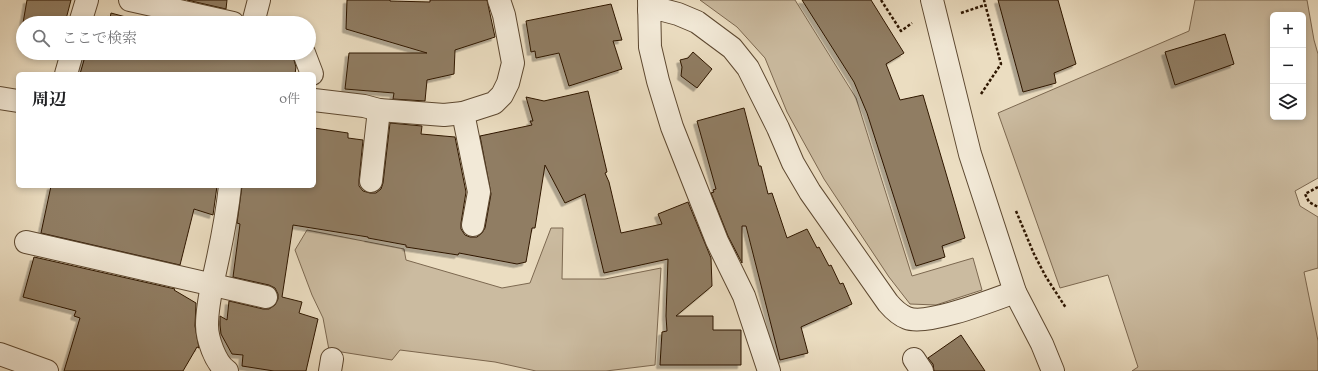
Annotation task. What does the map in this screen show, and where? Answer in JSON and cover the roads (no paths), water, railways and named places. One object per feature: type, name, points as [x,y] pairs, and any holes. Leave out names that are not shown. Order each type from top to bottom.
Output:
[{"type":"street","points":[[82,16],[87,0]]},
{"type":"street","points":[[130,0],[198,7],[218,16]]},
{"type":"street","points":[[255,16],[259,0]]},
{"type":"street","points":[[316,94],[380,110],[444,115],[463,113],[494,103],[502,95],[508,83],[513,63],[504,15],[499,0]]},
{"type":"street","points":[[769,371],[744,296],[717,241],[672,127],[658,81],[650,47],[649,5],[697,22],[732,48],[748,68],[778,128],[793,163],[810,192],[888,303],[897,313],[908,319],[923,320],[936,318],[1015,292]]},
{"type":"street","points":[[933,5],[970,154],[1015,292],[1042,344],[1053,371]]},
{"type":"street","points":[[67,72],[70,60]]},
{"type":"street","points":[[307,60],[311,72]]},
{"type":"street","points":[[0,98],[16,101]]},
{"type":"street","points":[[371,181],[380,110]]},
{"type":"street","points":[[463,113],[479,192],[473,225]]},
{"type":"street","points":[[222,370],[210,345],[207,326],[208,305],[226,219],[230,188]]},
{"type":"street","points":[[26,242],[212,286],[266,297]]},
{"type":"street","points":[[0,354],[47,371]]}]
